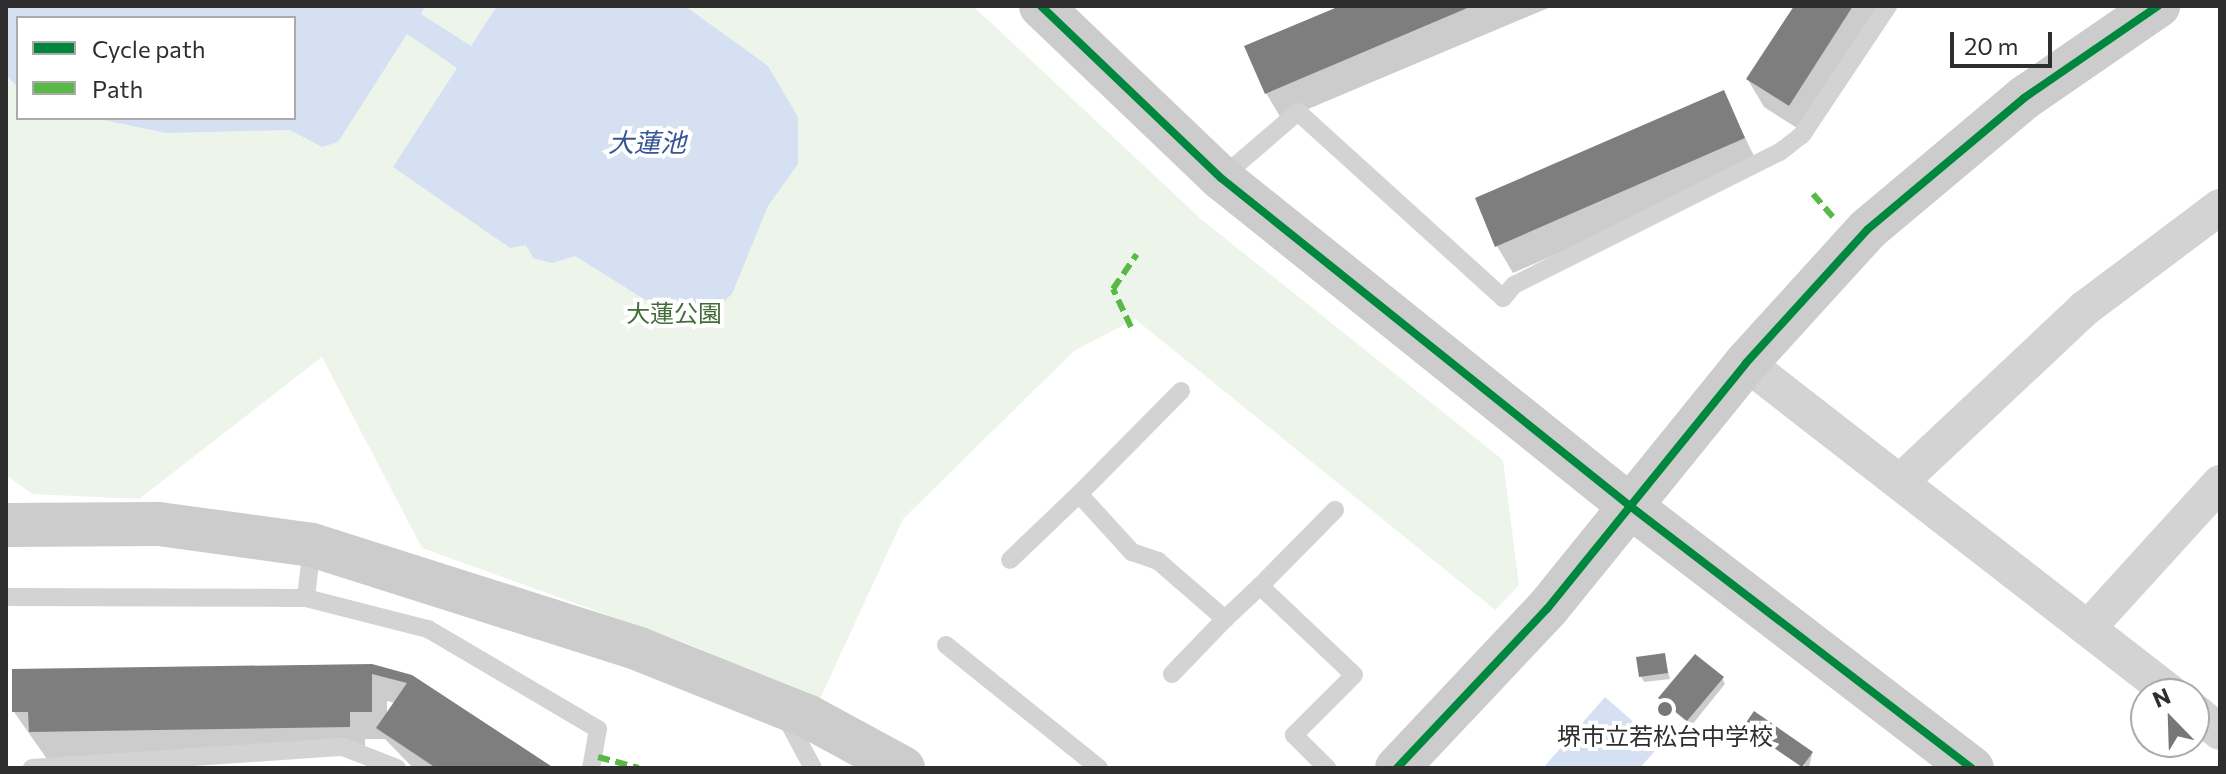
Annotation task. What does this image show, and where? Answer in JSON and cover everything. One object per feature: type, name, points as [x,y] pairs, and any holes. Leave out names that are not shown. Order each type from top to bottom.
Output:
[{"type":"street","points":[[1041,6],[1221,178],[1630,506],[1972,768]]},
{"type":"street","points":[[1397,768],[1547,609],[1746,363],[1825,273],[1940,164],[2158,6]]},
{"type":"street","points":[[1901,481],[2084,309],[2220,207]]},
{"type":"street","points":[[1746,363],[2152,678]]},
{"type":"street","points":[[2088,628],[2220,483]]},
{"type":"street","points":[[6,525],[159,524],[312,545],[610,639],[779,705],[903,768]]},
{"type":"lane","points":[[1221,178],[1298,112],[1503,298],[1514,285],[1791,144],[1888,6]]},
{"type":"lane","points":[[1010,560],[1181,391]]},
{"type":"lane","points":[[1079,494],[1132,552],[1158,561],[1225,619]]},
{"type":"lane","points":[[1172,674],[1335,510]]},
{"type":"lane","points":[[306,598],[312,545]]},
{"type":"lane","points":[[1260,586],[1354,675],[1294,735],[1327,768]]},
{"type":"lane","points":[[6,597],[306,598],[428,629],[598,729],[591,768]]},
{"type":"lane","points":[[946,645],[1099,768]]},
{"type":"lane","points":[[779,705],[813,768]]},
{"type":"lane","points":[[32,768],[343,747],[397,768]]},
{"type":"green space","name":"大蓮公園","points":[[6,6],[973,6],[1201,219],[1503,460],[1519,585],[1495,610],[1135,319],[1074,351],[903,519],[818,703],[693,646],[422,548],[322,357],[139,499],[32,494],[6,475]]},
{"type":"water","name":"大蓮池","points":[[6,6],[425,6],[421,14],[471,46],[497,6],[685,6],[768,66],[798,117],[798,164],[768,206],[732,294],[713,311],[660,309],[575,256],[552,263],[533,258],[526,245],[510,248],[393,167],[457,68],[407,34],[338,142],[322,147],[290,130],[166,133],[104,120],[296,120],[296,16],[16,16],[16,85],[6,75]]},
{"type":"water","points":[[1605,697],[1660,745],[1640,768],[1543,768]]},
{"type":"building","points":[[1340,6],[1472,6],[1265,94],[1244,46]]},
{"type":"building","points":[[1794,6],[1853,6],[1789,106],[1746,79]]},
{"type":"building","points":[[1724,90],[1745,138],[1495,247],[1475,198]]},
{"type":"building","points":[[1665,653],[1668,673],[1639,677],[1636,657]]},
{"type":"building","points":[[1695,654],[1724,677],[1687,721],[1658,698]]},
{"type":"building","points":[[372,664],[412,675],[554,768],[436,768],[376,728],[407,683],[372,674],[372,712],[350,712],[350,727],[29,732],[28,712],[12,712],[12,669]]},
{"type":"building","points":[[1754,711],[1813,752],[1802,767],[1743,727]]},
{"type":"marked path","points":[[1813,194],[1836,220]]},
{"type":"marked path","points":[[1131,327],[1113,289],[1137,254]]},
{"type":"marked path","points":[[598,757],[639,768]]},
{"type":"cycle path","points":[[1041,6],[1221,178],[1630,506],[1972,768]]},
{"type":"cycle path","points":[[1397,768],[1547,609],[1746,363],[1868,229],[2024,98],[2158,6]]},
{"type":"place","name":"堺市立若松台中学校","points":[[1665,709]]}]
